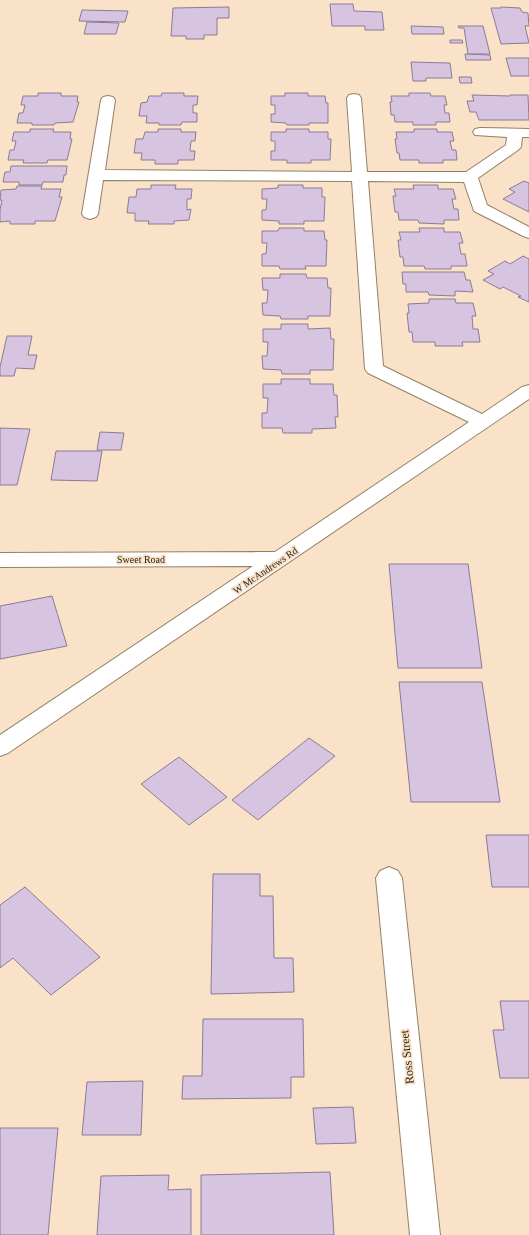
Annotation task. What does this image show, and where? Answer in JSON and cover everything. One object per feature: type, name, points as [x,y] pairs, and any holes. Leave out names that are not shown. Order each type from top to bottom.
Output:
[{"type":"street","points":[[354,98],[374,369],[484,422]]},
{"type":"street","points":[[90,214],[108,100]]},
{"type":"street","points":[[480,132],[522,132]]},
{"type":"street","points":[[96,175],[470,177],[513,147],[522,132]]},
{"type":"street","points":[[470,177],[480,208],[529,233]]},
{"type":"street","name":"W McAndrews Rd","points":[[0,747],[529,391]]},
{"type":"street","name":"Sweet Road","points":[[0,560],[281,559]]},
{"type":"street","name":"Ross Street","points":[[389,878],[425,1235]]},
{"type":"building","points":[[330,4],[353,4],[354,11],[382,12],[384,30],[365,30],[365,26],[332,26]]},
{"type":"building","points":[[229,7],[229,18],[217,18],[217,35],[204,35],[204,39],[186,39],[186,36],[171,36],[173,8]]},
{"type":"building","points":[[491,8],[520,8],[522,12],[528,13],[529,26],[525,26],[529,43],[501,44]]},
{"type":"building","points":[[82,10],[128,11],[125,22],[79,21]]},
{"type":"building","points":[[87,22],[119,23],[116,34],[84,34]]},
{"type":"building","points":[[411,26],[443,27],[444,34],[412,34]]},
{"type":"building","points":[[458,26],[483,26],[490,54],[468,54],[464,28],[459,28]]},
{"type":"building","points":[[450,40],[462,40],[463,43],[450,43]]},
{"type":"building","points":[[465,54],[490,55],[491,60],[466,60]]},
{"type":"building","points":[[506,58],[529,58],[529,76],[511,76]]},
{"type":"building","points":[[411,62],[450,63],[452,78],[426,78],[426,81],[413,81]]},
{"type":"building","points":[[459,77],[471,77],[472,83],[460,83]]},
{"type":"building","points":[[38,93],[61,93],[61,96],[78,96],[77,102],[79,102],[73,122],[55,123],[54,125],[17,123],[19,113],[23,113],[25,105],[21,105],[23,96],[38,96]]},
{"type":"building","points":[[162,93],[184,93],[184,96],[198,96],[197,105],[193,105],[193,113],[197,113],[197,122],[182,122],[181,125],[159,125],[159,123],[146,123],[147,116],[139,116],[141,103],[147,102],[149,96],[161,96]]},
{"type":"building","points":[[285,93],[308,93],[308,96],[325,96],[326,103],[328,103],[328,123],[287,125],[286,123],[271,122],[271,114],[275,114],[275,105],[271,105],[271,96],[285,96]]},
{"type":"building","points":[[409,93],[430,93],[431,96],[445,96],[447,105],[444,105],[445,113],[449,113],[450,122],[436,122],[436,125],[413,125],[413,122],[395,122],[394,115],[391,115],[391,96],[409,96]]},
{"type":"building","points":[[472,95],[528,95],[529,120],[479,120],[476,112],[470,112],[467,101],[474,101]]},
{"type":"building","points":[[30,129],[54,129],[53,132],[71,132],[70,139],[72,139],[67,160],[48,160],[47,163],[23,163],[24,160],[8,160],[10,150],[14,150],[16,141],[12,141],[14,132],[30,132]]},
{"type":"building","points":[[158,129],[181,129],[181,132],[196,132],[195,141],[191,141],[190,151],[195,151],[194,160],[178,160],[178,164],[155,164],[155,160],[141,160],[142,153],[134,153],[136,139],[143,139],[145,132],[158,132]]},
{"type":"building","points":[[286,129],[309,129],[309,132],[328,132],[328,139],[331,139],[330,160],[311,160],[311,163],[287,163],[287,160],[271,160],[271,151],[275,151],[275,141],[271,141],[271,132],[286,132]]},
{"type":"building","points":[[414,129],[437,129],[437,132],[452,132],[454,141],[450,141],[452,150],[456,150],[457,160],[443,160],[443,163],[419,163],[419,160],[400,160],[399,153],[397,153],[395,139],[397,139],[396,132],[414,132]]},
{"type":"building","points":[[11,166],[67,166],[66,175],[64,175],[63,182],[43,182],[42,185],[19,185],[19,182],[3,182],[5,172],[10,172]]},
{"type":"building","points":[[524,181],[529,183],[529,212],[503,199],[515,192],[509,189]]},
{"type":"building","points":[[151,185],[176,185],[175,189],[192,189],[191,199],[187,199],[187,210],[191,209],[189,220],[174,221],[174,224],[148,224],[149,221],[135,221],[135,213],[127,213],[129,197],[136,197],[137,189],[151,189]]},
{"type":"building","points":[[278,185],[303,185],[303,188],[322,188],[322,197],[325,197],[324,221],[304,221],[304,224],[279,224],[279,221],[262,220],[262,210],[266,210],[267,199],[262,199],[262,189],[278,188]]},
{"type":"building","points":[[413,185],[438,185],[438,189],[453,189],[456,199],[452,199],[454,209],[458,209],[459,220],[444,220],[444,224],[419,223],[418,220],[399,220],[398,212],[395,212],[393,196],[396,196],[394,189],[414,189]]},
{"type":"building","points":[[17,186],[42,186],[41,189],[61,189],[59,197],[62,197],[55,221],[35,221],[35,224],[10,224],[10,221],[0,222],[2,200],[0,200],[1,190],[16,189]]},
{"type":"building","points":[[279,228],[304,228],[304,231],[324,231],[325,240],[327,240],[326,266],[305,266],[306,269],[280,269],[279,266],[262,266],[262,254],[266,254],[267,243],[262,243],[262,231],[278,231]]},
{"type":"building","points":[[419,228],[444,228],[444,232],[460,232],[463,243],[459,243],[461,254],[465,254],[467,266],[451,266],[451,269],[425,269],[424,266],[404,266],[403,257],[400,257],[398,240],[401,240],[399,232],[420,232]]},
{"type":"building","points":[[523,256],[529,259],[529,302],[503,287],[500,289],[483,280],[494,274],[488,271],[505,261],[510,264]]},
{"type":"building","points":[[402,272],[464,272],[466,280],[470,280],[473,292],[455,291],[455,296],[429,295],[428,292],[406,292],[406,284],[403,284]]},
{"type":"building","points":[[280,274],[306,274],[307,278],[327,278],[328,288],[331,288],[330,316],[308,316],[308,319],[281,319],[280,316],[263,315],[262,303],[267,303],[268,290],[263,290],[262,278],[280,278]]},
{"type":"building","points":[[429,299],[455,299],[456,303],[473,303],[476,316],[472,316],[473,329],[478,329],[480,342],[462,342],[463,346],[435,346],[435,342],[413,342],[412,332],[409,332],[407,313],[409,313],[408,304],[429,303]]},
{"type":"building","points":[[281,324],[308,324],[308,329],[330,328],[331,339],[334,339],[333,370],[310,370],[310,374],[282,374],[281,370],[263,369],[262,356],[267,356],[268,342],[263,342],[263,329],[281,329]]},
{"type":"building","points":[[7,336],[32,336],[28,355],[37,355],[34,369],[16,368],[14,376],[0,376],[0,367]]},
{"type":"building","points":[[281,379],[310,379],[310,384],[333,384],[334,395],[337,395],[338,417],[335,417],[336,428],[312,429],[312,433],[283,433],[282,428],[262,428],[262,413],[267,413],[268,398],[263,398],[263,384],[281,384]]},
{"type":"building","points":[[0,428],[30,429],[17,485],[0,485]]},
{"type":"building","points":[[100,432],[124,433],[121,450],[97,450]]},
{"type":"building","points":[[56,451],[102,451],[97,481],[51,480]]},
{"type":"building","points":[[389,564],[468,564],[482,668],[398,668]]},
{"type":"building","points":[[52,596],[67,646],[0,659],[0,606]]},
{"type":"building","points":[[399,682],[482,682],[500,802],[411,802]]},
{"type":"building","points":[[309,738],[335,756],[258,820],[232,800]]},
{"type":"building","points":[[179,757],[227,797],[189,825],[141,784]]},
{"type":"building","points":[[486,835],[529,835],[529,887],[492,887]]},
{"type":"building","points":[[213,874],[260,874],[260,896],[273,896],[274,958],[293,958],[294,992],[211,994]]},
{"type":"building","points":[[25,887],[100,957],[51,995],[13,958],[0,968],[0,905]]},
{"type":"building","points":[[500,1001],[529,1001],[529,1078],[500,1078],[493,1030],[504,1030]]},
{"type":"building","points":[[203,1019],[303,1019],[304,1077],[291,1077],[291,1098],[182,1099],[183,1076],[202,1076]]},
{"type":"building","points":[[143,1081],[141,1135],[82,1135],[87,1082]]},
{"type":"building","points":[[353,1107],[356,1143],[316,1144],[313,1108]]},
{"type":"building","points":[[0,1128],[58,1128],[48,1235],[0,1235]]},
{"type":"building","points":[[330,1172],[334,1235],[201,1235],[201,1175]]},
{"type":"building","points":[[169,1175],[168,1190],[191,1189],[191,1235],[97,1235],[101,1176]]}]
